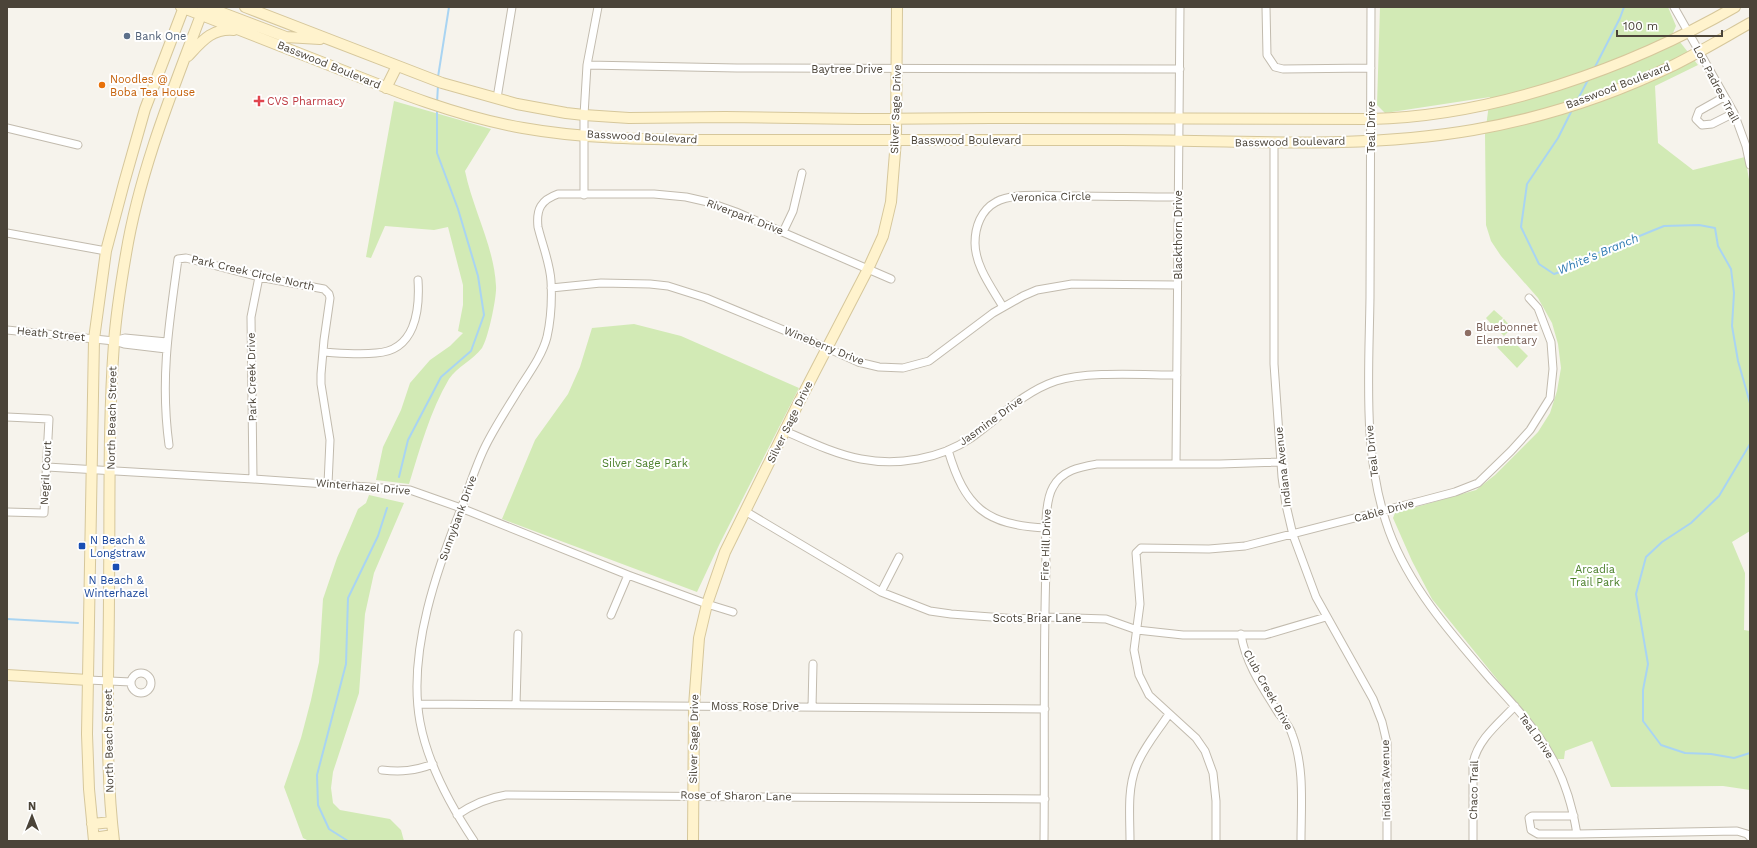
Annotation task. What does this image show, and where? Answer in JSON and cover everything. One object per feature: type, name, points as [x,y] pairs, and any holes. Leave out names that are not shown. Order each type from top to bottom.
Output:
[{"type":"main road","name":"Basswood Boulevard","points":[[185,7],[204,10],[244,32],[386,88],[447,108],[523,128],[584,135],[677,140],[1274,142],[1407,139],[1502,124],[1554,110],[1610,91],[1674,65],[1750,23]]},
{"type":"main road","name":"North Beach Street","points":[[94,839],[89,789],[87,742],[94,339],[106,251],[122,190],[145,109],[185,7]]},
{"type":"main road","name":"Basswood Boulevard","points":[[245,7],[449,85],[497,98],[566,113],[629,118],[725,117],[897,119],[1372,119],[1419,116],[1469,109],[1507,99],[1550,87],[1620,63],[1664,45],[1735,7]]},
{"type":"main road","name":"Silver Sage Drive","points":[[692,841],[694,706],[700,638],[707,604],[725,552],[868,269],[883,236],[889,209],[896,140],[897,7]]},
{"type":"main road","points":[[204,10],[286,37],[330,40]]},
{"type":"main road","name":"North Beach Street","points":[[114,838],[107,755],[110,471],[114,341],[126,253],[140,192],[183,62],[204,10]]},
{"type":"main road","points":[[183,62],[202,40],[210,34],[226,30],[244,32]]},
{"type":"main road","points":[[386,88],[397,66]]},
{"type":"main road","points":[[122,190],[140,192]]},
{"type":"main road","points":[[7,675],[88,680]]},
{"type":"main road","points":[[92,824],[112,822]]},
{"type":"main road","points":[[94,839],[114,838]]},
{"type":"street","points":[[497,98],[512,7]]},
{"type":"street","points":[[584,195],[584,115],[587,65],[598,7]]},
{"type":"street","name":"Blackthorn Drive","points":[[1176,464],[1180,7]]},
{"type":"street","points":[[1266,7],[1267,55],[1275,67],[1283,69],[1371,68]]},
{"type":"street","name":"Teal Drive","points":[[1371,7],[1372,140],[1369,426],[1375,480],[1389,532],[1406,568],[1461,646],[1540,738],[1557,767],[1574,816],[1577,834]]},
{"type":"street","name":"Los Padres Trail","points":[[1674,7],[1734,113],[1746,146],[1750,165]]},
{"type":"street","name":"Baytree Drive","points":[[587,65],[745,68],[1180,69]]},
{"type":"street","points":[[1724,97],[1699,111],[1696,119],[1702,125],[1712,124],[1734,113]]},
{"type":"street","points":[[7,128],[78,145]]},
{"type":"street","name":"Indiana Avenue","points":[[1274,142],[1274,364],[1281,462],[1286,505],[1293,535],[1316,597],[1373,699],[1382,722],[1387,743],[1387,841]]},
{"type":"street","points":[[783,232],[793,211],[802,173]]},
{"type":"street","name":"Riverpark Drive","points":[[544,201],[558,194],[654,194],[686,197],[708,202],[736,212],[891,279]]},
{"type":"street","name":"Veronica Circle","points":[[1003,307],[982,269],[975,244],[980,217],[995,202],[1006,197],[1040,195],[1178,197]]},
{"type":"street","name":"Sunnybank Drive","points":[[474,841],[457,815],[433,764],[425,742],[418,704],[418,672],[428,611],[451,533],[483,450],[542,350],[547,337],[552,298],[551,280],[537,219],[539,210],[544,201]]},
{"type":"street","points":[[7,234],[106,251]]},
{"type":"street","name":"Park Creek Circle North","points":[[166,345],[178,259],[186,258],[259,277],[327,291],[330,298],[323,352]]},
{"type":"street","name":"Park Creek Drive","points":[[253,479],[251,317],[259,277]]},
{"type":"street","points":[[328,484],[330,440],[321,384],[323,352],[376,354],[387,352],[397,347],[411,331],[416,320],[419,294],[418,280]]},
{"type":"street","name":"Wineberry Drive","points":[[551,288],[601,283],[668,286],[706,298],[858,362],[885,368],[902,368],[929,361],[943,352],[963,334],[1003,307],[1037,290],[1072,284],[1177,285]]},
{"type":"street","name":"Cable Drive","points":[[1137,630],[1140,604],[1136,553],[1142,548],[1209,549],[1245,546],[1293,535],[1455,492],[1478,482],[1511,451],[1530,430],[1550,398],[1553,369],[1551,342],[1538,308],[1529,298]]},
{"type":"street","name":"Heath Street","points":[[7,330],[114,341],[125,338],[166,345]]},
{"type":"street","points":[[166,345],[165,410],[169,445]]},
{"type":"street","name":"Jasmine Drive","points":[[785,431],[828,449],[862,460],[882,462],[915,460],[931,457],[971,438],[1028,394],[1057,381],[1076,377],[1177,375]]},
{"type":"street","name":"Negril Court","points":[[7,417],[49,419],[44,513],[7,512]]},
{"type":"street","points":[[948,450],[954,474],[968,496],[977,506],[988,514],[1012,524],[1046,528]]},
{"type":"street","name":"Fire Hill Drive","points":[[1044,841],[1044,617],[1046,528],[1047,507],[1053,487],[1068,472],[1080,466],[1097,464],[1220,464],[1281,462]]},
{"type":"street","name":"Winterhazel Drive","points":[[46,467],[410,490],[461,508],[628,575],[733,612]]},
{"type":"street","name":"Scots Briar Lane","points":[[746,511],[881,592],[913,606],[950,614],[1018,619],[1044,617],[1106,620],[1137,630],[1183,635],[1271,634],[1326,617]]},
{"type":"street","points":[[881,592],[899,557]]},
{"type":"street","points":[[611,615],[628,575]]},
{"type":"street","points":[[1137,630],[1134,650],[1139,675],[1149,695],[1196,738],[1205,751],[1210,762],[1216,801],[1216,841]]},
{"type":"street","points":[[516,705],[518,634]]},
{"type":"street","name":"Club Creek Drive","points":[[1241,634],[1242,644],[1248,660],[1292,733],[1297,749],[1301,780],[1301,841]]},
{"type":"street","points":[[812,707],[813,664]]},
{"type":"street","points":[[88,680],[131,682]]},
{"type":"street","name":"Moss Rose Drive","points":[[418,704],[1045,709]]},
{"type":"street","name":"Chaco Trail","points":[[1473,841],[1473,763],[1475,755],[1484,739],[1514,706]]},
{"type":"street","points":[[1130,841],[1130,795],[1136,767],[1142,754],[1169,714]]},
{"type":"street","points":[[382,770],[403,772],[419,770],[433,764]]},
{"type":"street","name":"Rose of Sharon Lane","points":[[457,815],[471,806],[491,797],[506,795],[1045,799]]},
{"type":"street","points":[[1574,816],[1532,816],[1529,818],[1529,825],[1531,830],[1538,834],[1737,831],[1749,835]]},
{"type":"green space","name":"Arcadia Trail Park","points":[[1380,7],[1668,7],[1676,26],[1673,33],[1698,65],[1655,86],[1658,143],[1693,170],[1745,157],[1750,185],[1750,531],[1732,542],[1745,573],[1744,630],[1750,631],[1750,790],[1723,786],[1611,787],[1592,741],[1565,751],[1564,759],[1557,759],[1539,731],[1432,599],[1412,561],[1393,518],[1395,513],[1476,490],[1495,475],[1538,432],[1550,413],[1557,391],[1561,368],[1558,344],[1552,323],[1538,298],[1501,256],[1491,241],[1486,225],[1485,134],[1490,97],[1385,113],[1377,105]]},
{"type":"green space","points":[[394,101],[491,129],[465,171],[487,242],[494,271],[496,291],[492,318],[482,348],[452,375],[442,391],[426,430],[409,484],[376,480],[383,447],[401,410],[410,383],[430,360],[450,346],[463,333],[458,331],[463,305],[463,285],[448,227],[434,230],[385,226],[371,258],[366,257]]},
{"type":"green space","points":[[1494,310],[1503,318],[1494,327],[1486,318]]},
{"type":"green space","points":[[1504,319],[1512,328],[1504,336],[1495,327]]},
{"type":"green space","name":"Silver Sage Park","points":[[634,324],[681,336],[799,388],[720,543],[697,592],[502,519],[535,440],[568,394],[580,367],[592,328]]},
{"type":"green space","points":[[1508,336],[1528,356],[1517,368],[1497,347]]},
{"type":"green space","points":[[369,495],[404,503],[374,573],[365,614],[359,693],[333,772],[331,788],[333,803],[340,810],[390,819],[401,830],[404,841],[309,841],[303,838],[284,787],[301,738],[319,662],[323,599],[337,558],[358,509],[366,503]]},
{"type":"waterway","points":[[438,77],[449,7]]},
{"type":"waterway","name":"White's Branch","points":[[1594,69],[1624,7]]},
{"type":"waterway","name":"White's Branch","points":[[1578,99],[1589,78]]},
{"type":"waterway","points":[[437,103],[438,85]]},
{"type":"waterway","points":[[399,477],[408,440],[441,377],[471,351],[484,315],[478,276],[458,209],[437,153],[437,109]]},
{"type":"waterway","name":"White's Branch","points":[[1572,110],[1558,138],[1527,184],[1521,227],[1539,264],[1554,274],[1569,269],[1588,257],[1664,226],[1699,225],[1715,228],[1718,246],[1731,269],[1734,293],[1732,326],[1738,361],[1750,403]]},
{"type":"waterway","name":"White's Branch","points":[[1750,444],[1719,496],[1691,523],[1662,542],[1646,557],[1636,594],[1648,664],[1643,690],[1643,721],[1661,745],[1685,753],[1711,754],[1734,758],[1750,753]]},
{"type":"waterway","points":[[348,841],[329,829],[318,805],[317,775],[346,664],[348,598],[378,536],[387,508]]},
{"type":"waterway","points":[[7,619],[78,623]]},
{"type":"place","name":"Bank One","points":[[127,36]]},
{"type":"place","name":"Noodles @ Boba Tea House","points":[[102,85]]},
{"type":"place","name":"CVS Pharmacy","points":[[259,101]]},
{"type":"place","name":"Bluebonnet Elementary","points":[[1468,333]]},
{"type":"place","name":"N Beach & Longstraw","points":[[82,546]]},
{"type":"place","name":"N Beach & Winterhazel","points":[[116,567]]}]
